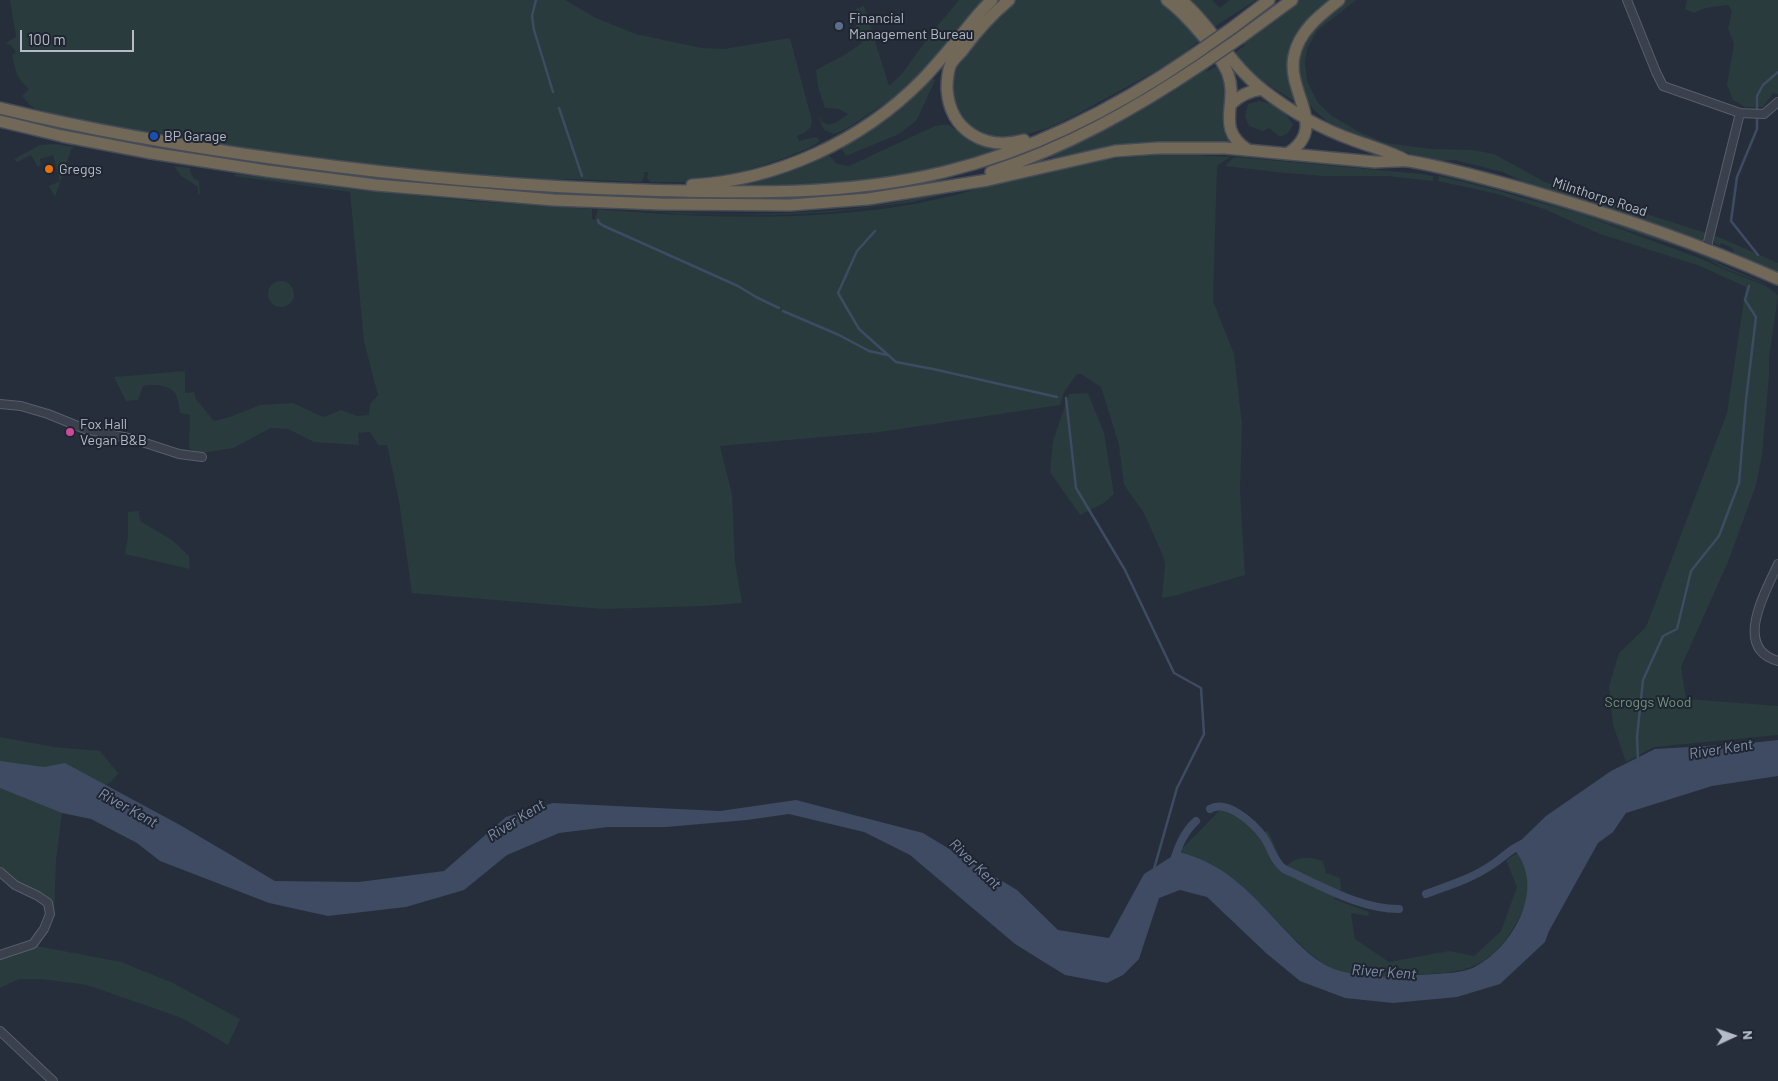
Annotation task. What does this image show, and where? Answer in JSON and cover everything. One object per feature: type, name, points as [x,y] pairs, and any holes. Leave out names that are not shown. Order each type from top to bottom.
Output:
[{"type":"highway","points":[[615,190],[701,185],[730,181],[788,165],[828,148],[861,129],[903,98],[922,80],[992,0]]},
{"type":"highway","points":[[1009,0],[976,32],[950,66],[947,90],[953,113],[965,129],[981,140],[993,143],[1014,143],[1068,128]]},
{"type":"highway","points":[[1167,0],[1193,26],[1219,58],[1228,74],[1231,88],[1231,104],[1228,116],[1229,128],[1238,144],[1248,150]]},
{"type":"highway","points":[[1181,0],[1197,15],[1232,61],[1262,90],[1306,118]]},
{"type":"highway","points":[[0,108],[76,126],[162,142],[330,166],[497,183],[615,190],[712,192],[796,192],[860,187],[910,180],[974,164],[1018,150],[1068,128],[1137,92],[1195,54],[1269,0]]},
{"type":"highway","points":[[926,189],[1000,169],[1075,140],[1134,108],[1202,64],[1292,0]]},
{"type":"highway","points":[[0,121],[88,141],[204,162],[376,185],[497,196],[660,204],[773,205],[842,202],[988,180],[1115,151],[1177,147],[1248,150],[1287,154],[1299,145],[1306,131],[1306,118],[1293,74],[1294,56],[1300,40],[1307,29],[1321,14],[1339,0]]},
{"type":"highway","points":[[1231,104],[1239,96],[1252,91],[1262,90]]},
{"type":"highway","name":"Milnthorpe Road","points":[[1306,118],[1332,131],[1394,154],[1406,161],[1472,175],[1604,213],[1706,250],[1778,279]]},
{"type":"highway","name":"Milnthorpe Road","points":[[1287,154],[1388,163],[1406,161]]},
{"type":"street","points":[[1627,0],[1663,86],[1744,113],[1764,114],[1778,102]]},
{"type":"street","points":[[1706,250],[1744,113]]},
{"type":"street","points":[[0,404],[21,406],[48,414],[85,429],[133,439],[179,454],[202,457]]},
{"type":"street","points":[[1778,564],[1757,613],[1754,628],[1754,636],[1759,649],[1778,661]]},
{"type":"street","points":[[0,872],[15,886],[38,896],[48,903],[50,914],[44,929],[33,944],[0,955]]},
{"type":"street","points":[[0,1031],[53,1081]]},
{"type":"green space","points":[[10,0],[565,0],[596,18],[636,34],[701,48],[724,49],[790,38],[812,121],[809,129],[797,136],[799,141],[814,137],[818,138],[819,142],[784,158],[727,177],[687,182],[650,182],[647,178],[648,172],[644,172],[641,182],[573,179],[516,180],[413,171],[183,141],[158,133],[127,132],[36,109],[22,96],[29,89],[21,81],[16,70],[12,55],[16,52],[10,44],[6,43],[16,37]]},
{"type":"green space","points":[[959,0],[986,0],[925,70],[899,94],[846,129],[834,134],[824,130],[817,114],[824,123],[831,124],[848,114],[839,109],[825,108],[818,87],[816,70],[862,43],[855,27],[859,21],[856,9],[864,6],[889,86],[901,75],[933,31]]},
{"type":"green space","points":[[1017,0],[1161,0],[1182,19],[1199,41],[1190,48],[1192,51],[1072,117],[1048,128],[1007,140],[980,135],[961,117],[952,97],[953,77],[960,60],[980,35],[1006,8]]},
{"type":"green space","points":[[1190,0],[1212,0],[1220,8],[1230,0],[1256,0],[1214,27]]},
{"type":"green space","points":[[1299,0],[1334,0],[1301,31],[1296,100],[1294,101],[1259,79],[1235,53],[1245,45],[1242,42]]},
{"type":"green space","points":[[1344,0],[1356,0],[1317,31],[1307,49],[1305,62],[1307,81],[1318,103],[1332,116],[1359,132],[1386,143],[1431,149],[1474,150],[1494,154],[1545,182],[1706,233],[1706,239],[1699,241],[1556,191],[1526,183],[1503,172],[1455,160],[1440,161],[1384,147],[1328,122],[1305,99],[1300,87],[1298,66],[1301,48],[1311,29]]},
{"type":"green space","points":[[1687,0],[1778,0],[1778,94],[1773,93],[1763,107],[1745,107],[1733,100],[1727,85],[1734,44],[1728,29],[1732,11],[1728,5],[1705,8],[1694,13],[1685,9]]},
{"type":"green space","points":[[1218,66],[1224,81],[1227,97],[1222,124],[1230,143],[1156,143],[1103,148],[1051,157],[1051,155],[1091,136],[1130,114],[1205,68],[1208,71]]},
{"type":"green space","points":[[933,78],[935,81],[916,121],[899,134],[846,156],[840,146],[901,107]]},
{"type":"green space","points":[[1259,101],[1275,106],[1283,111],[1293,125],[1288,133],[1280,137],[1269,128],[1263,131],[1249,126],[1245,116],[1248,104]]},
{"type":"green space","points":[[949,125],[974,142],[998,148],[998,151],[912,174],[864,182],[787,187],[729,188],[728,185],[827,153],[837,164],[849,166],[935,126]]},
{"type":"green space","points":[[55,144],[74,147],[71,150],[55,197],[49,186],[60,181],[53,155],[40,159],[41,165],[38,167],[31,155],[17,162],[14,159],[40,145]]},
{"type":"green space","points":[[1192,151],[1230,154],[1177,153],[1115,157],[1058,166],[913,202],[832,212],[776,215],[681,214],[598,207],[612,206],[661,212],[732,214],[775,214],[838,210],[897,202],[1086,159],[1131,154]]},
{"type":"green space","points":[[1186,154],[1230,157],[1217,166],[1213,301],[1234,354],[1242,424],[1240,492],[1245,575],[1177,595],[1162,598],[1165,564],[1163,556],[1144,513],[1124,485],[1119,445],[1101,387],[1081,374],[1077,374],[1064,392],[1060,405],[880,432],[720,446],[732,494],[735,562],[742,603],[603,609],[412,593],[399,501],[387,445],[378,445],[370,432],[358,433],[359,445],[314,442],[288,429],[271,428],[233,448],[209,452],[193,452],[189,447],[190,415],[180,413],[177,397],[172,390],[160,385],[143,386],[138,400],[126,401],[114,377],[185,371],[185,393],[194,392],[196,399],[214,421],[260,405],[293,403],[323,417],[341,410],[357,416],[369,415],[370,404],[378,395],[364,342],[350,192],[234,176],[236,174],[349,189],[471,201],[592,209],[592,219],[595,220],[598,209],[675,215],[753,217],[831,214],[908,205],[1081,164],[1126,157]]},
{"type":"green space","points":[[1233,158],[1422,174],[1433,176],[1433,181],[1386,176],[1324,176],[1225,166]]},
{"type":"green space","points":[[174,166],[190,168],[192,176],[199,181],[200,194],[198,194],[198,187],[180,175]]},
{"type":"green space","name":"Scroggs Wood","points":[[1439,174],[1512,191],[1622,225],[1709,258],[1767,285],[1723,268],[1708,259],[1684,249],[1582,215],[1702,259],[1723,269],[1766,286],[1778,295],[1769,358],[1762,455],[1756,485],[1728,562],[1681,667],[1686,699],[1778,706],[1778,735],[1654,747],[1626,762],[1613,725],[1609,687],[1619,653],[1646,627],[1727,413],[1746,287],[1700,266],[1600,234],[1544,209],[1498,194],[1438,181],[1439,176],[1576,213],[1512,193]]},
{"type":"green space","points":[[1716,236],[1778,263],[1778,273],[1735,255],[1732,248],[1721,243],[1720,246],[1714,243],[1714,237]]},
{"type":"green space","points":[[281,281],[290,285],[294,294],[290,303],[281,307],[272,303],[268,294],[272,285]]},
{"type":"green space","points":[[1088,393],[1104,433],[1114,494],[1104,503],[1080,515],[1050,472],[1053,441],[1069,394]]},
{"type":"green space","points":[[139,511],[140,521],[172,540],[189,556],[190,569],[125,554],[128,537],[128,512]]},
{"type":"green space","points":[[0,737],[54,747],[100,751],[118,773],[111,782],[62,813],[56,860],[54,919],[50,914],[48,903],[0,871]]},
{"type":"green space","points":[[1226,809],[1244,818],[1256,833],[1268,831],[1278,853],[1279,863],[1283,866],[1301,858],[1323,861],[1326,873],[1340,878],[1341,889],[1334,899],[1369,912],[1368,916],[1351,913],[1355,939],[1389,962],[1449,951],[1474,956],[1501,931],[1517,887],[1506,860],[1517,853],[1527,873],[1528,894],[1526,901],[1506,940],[1479,964],[1444,973],[1393,976],[1366,976],[1342,972],[1324,964],[1306,950],[1238,882],[1211,864],[1179,852],[1219,811]]},
{"type":"green space","points":[[37,946],[121,962],[173,983],[240,1019],[228,1045],[182,1018],[87,985],[42,979],[19,979],[0,988],[0,959]]},
{"type":"water","name":"River Kent","points":[[1778,740],[1778,776],[1712,786],[1626,813],[1613,832],[1598,843],[1549,931],[1545,942],[1500,984],[1457,997],[1393,1003],[1345,998],[1300,981],[1266,953],[1207,897],[1180,890],[1159,898],[1139,959],[1123,975],[1107,983],[1065,975],[1015,944],[910,855],[864,832],[789,814],[747,820],[666,827],[608,827],[559,833],[507,855],[464,890],[406,907],[328,916],[269,903],[160,861],[137,843],[91,819],[62,813],[0,788],[0,761],[44,767],[65,763],[180,825],[275,881],[359,882],[444,871],[506,817],[553,803],[720,811],[796,800],[923,833],[1017,890],[1058,930],[1109,938],[1144,874],[1179,852],[1196,857],[1212,865],[1239,883],[1303,948],[1327,966],[1359,975],[1398,976],[1462,971],[1478,965],[1493,954],[1507,939],[1517,923],[1526,897],[1526,872],[1513,848],[1546,816],[1611,771],[1655,749]]},
{"type":"waterway","points":[[536,0],[532,16],[534,30],[553,92]]},
{"type":"waterway","points":[[1758,255],[1731,221],[1737,177],[1757,129],[1757,96],[1763,85],[1778,72]]},
{"type":"waterway","points":[[559,108],[582,176]]},
{"type":"waterway","points":[[598,220],[604,226],[738,286],[779,308]]},
{"type":"waterway","points":[[875,231],[857,251],[838,293],[859,329],[896,362],[1057,397]]},
{"type":"waterway","points":[[1638,760],[1637,737],[1643,680],[1663,636],[1677,629],[1691,571],[1719,536],[1739,483],[1756,317],[1745,300],[1749,286]]},
{"type":"waterway","points":[[783,311],[839,335],[869,351],[887,355]]},
{"type":"waterway","points":[[1066,398],[1076,488],[1125,570],[1174,673],[1201,688],[1204,734],[1177,788],[1154,869]]},
{"type":"waterway","points":[[1210,809],[1224,807],[1246,819],[1263,836],[1277,862],[1284,869],[1355,901],[1384,908],[1399,909]]},
{"type":"waterway","points":[[1173,863],[1182,840],[1196,821]]},
{"type":"waterway","points":[[1426,894],[1483,871],[1522,844]]},
{"type":"place","name":"Financial Management Bureau","points":[[839,26]]},
{"type":"place","name":"BP Garage","points":[[154,136]]},
{"type":"place","name":"Greggs","points":[[49,169]]},
{"type":"place","name":"Fox Hall Vegan B&B","points":[[70,432]]}]
